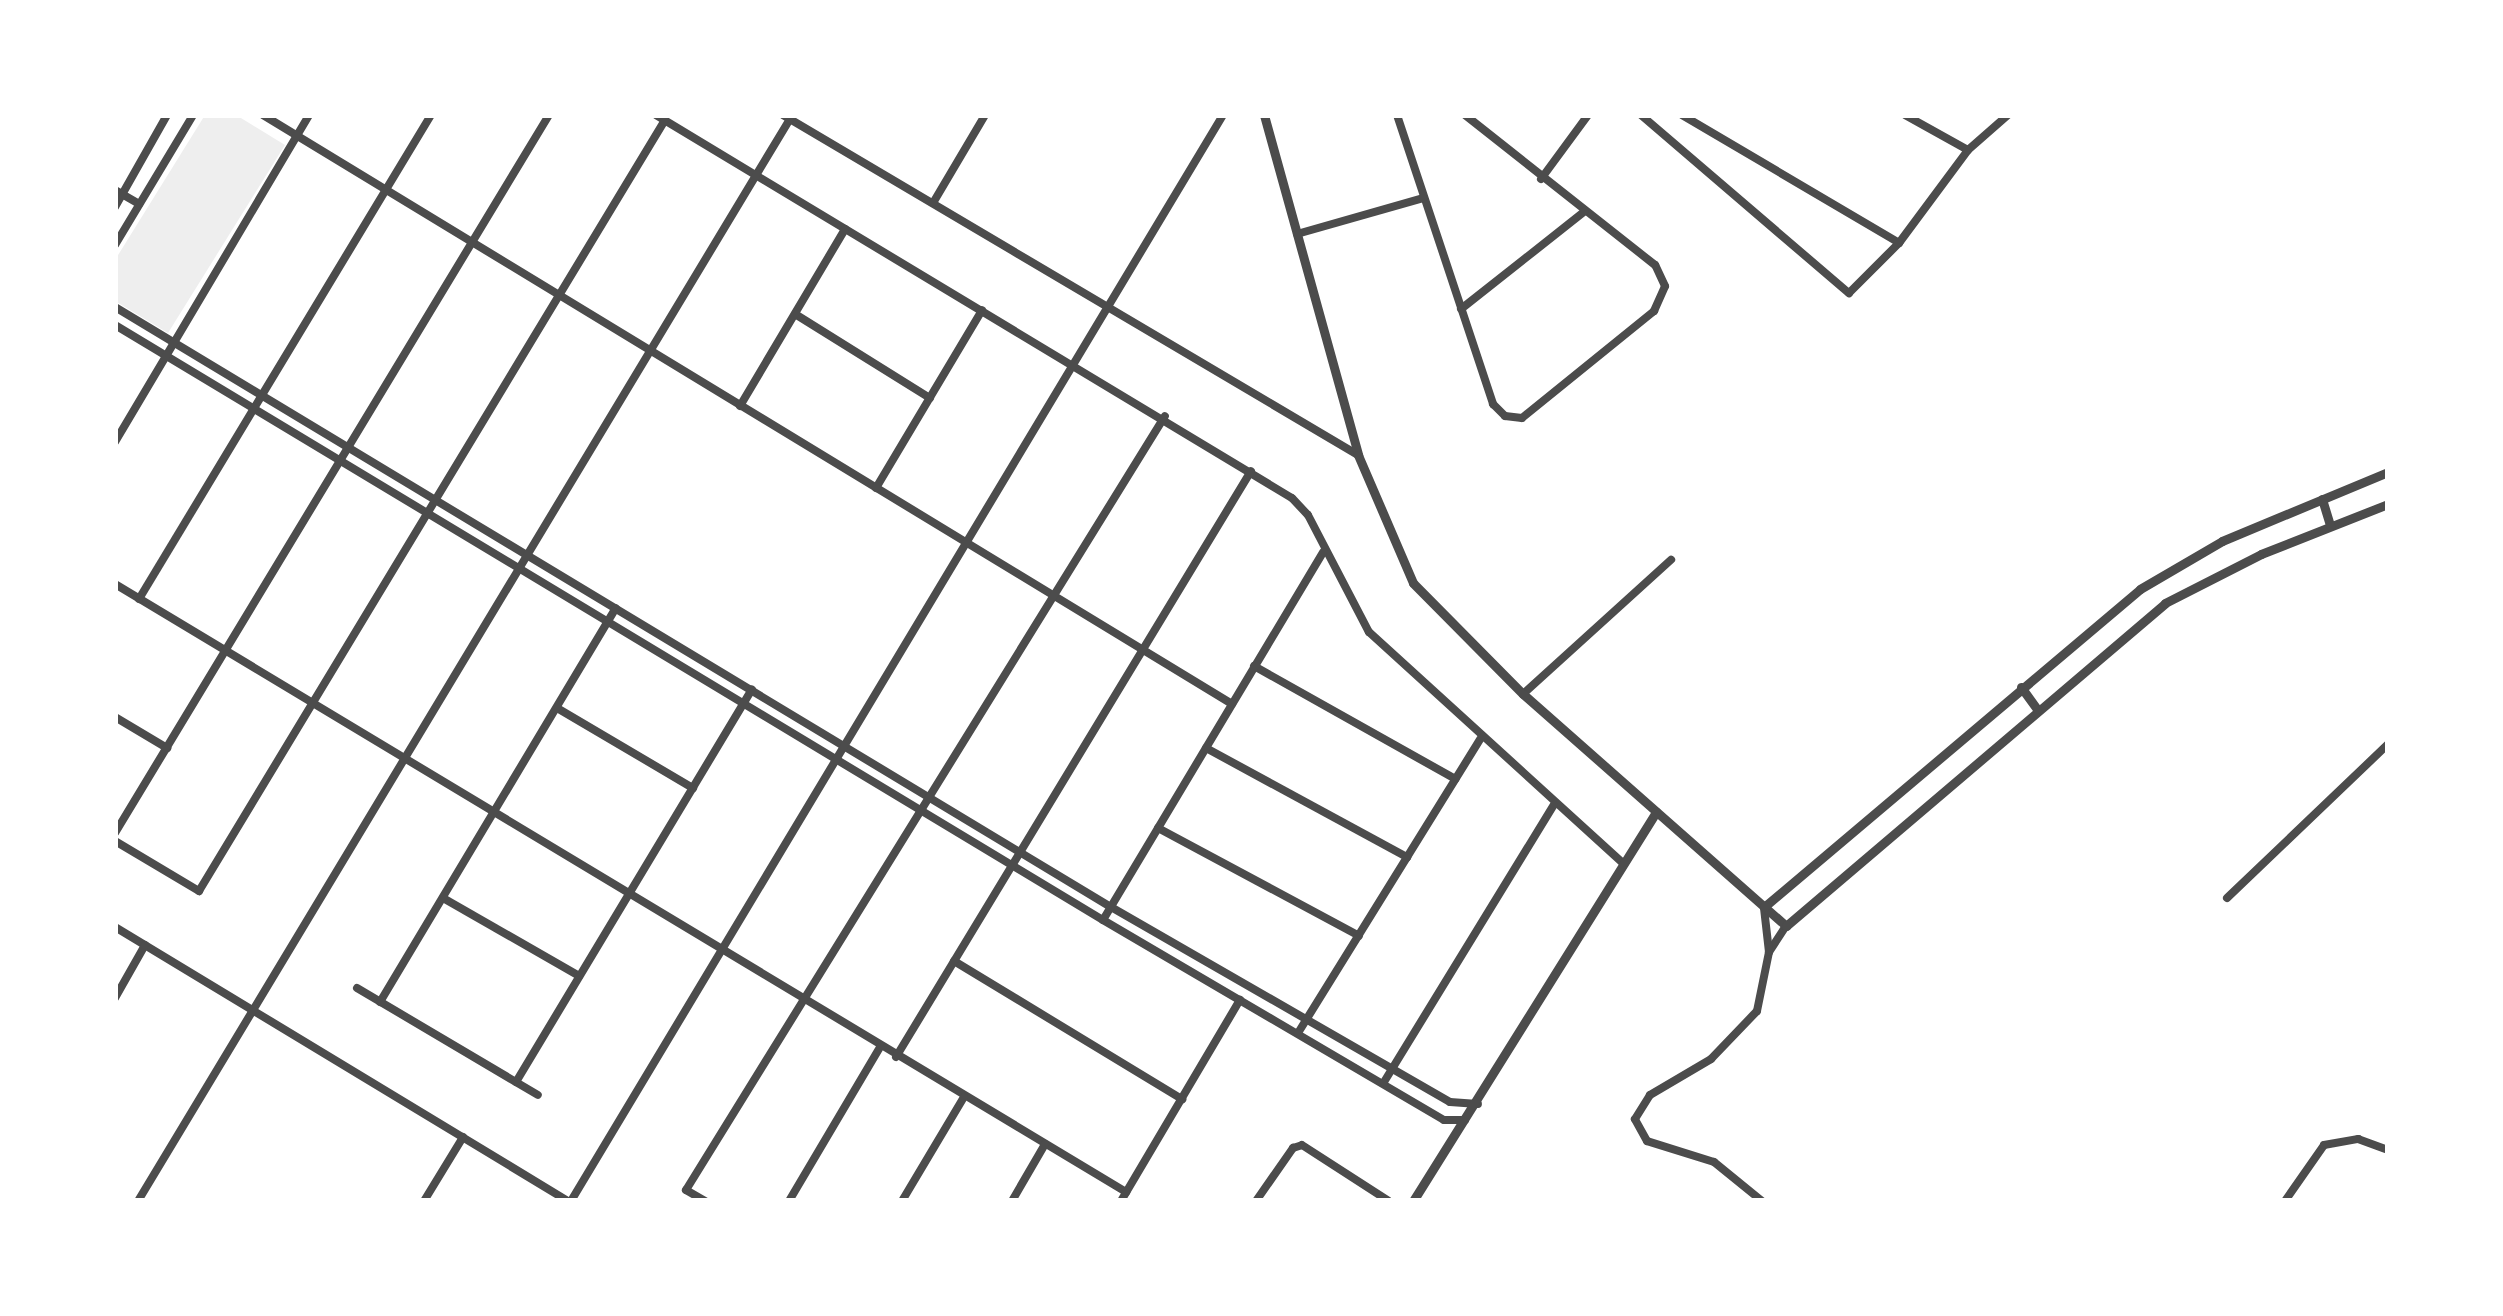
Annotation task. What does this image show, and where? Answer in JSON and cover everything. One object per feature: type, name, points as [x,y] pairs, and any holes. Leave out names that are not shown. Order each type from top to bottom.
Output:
[{"type":"street","points":[[115,207],[119,192],[167,115]]},
{"type":"street","points":[[115,245],[193,115]]},
{"type":"street","points":[[263,115],[1232,704]]},
{"type":"street","points":[[115,442],[310,115]]},
{"type":"street","points":[[139,599],[430,115]]},
{"type":"street","points":[[115,833],[549,115]]},
{"type":"street","points":[[933,203],[985,115]]},
{"type":"street","points":[[115,927],[570,1201],[1223,115]]},
{"type":"street","points":[[1264,115],[1358,455],[1413,584],[1523,694],[1786,926]]},
{"type":"street","points":[[1397,115],[1494,404],[1505,416],[1522,418],[1663,298],[1663,275],[1464,115]]},
{"type":"street","points":[[1541,179],[1588,115]]},
{"type":"street","points":[[1641,115],[1849,294],[1899,243],[1968,150],[2008,115]]},
{"type":"street","points":[[1682,115],[1899,243]]},
{"type":"street","points":[[1905,115],[1968,150]]},
{"type":"street","points":[[138,1201],[756,174],[786,117],[1358,455]]},
{"type":"street","points":[[115,841],[199,892],[559,296],[661,118],[1165,416],[1301,505],[1369,632],[1480,738],[1624,864]]},
{"type":"street","points":[[119,192],[138,204]]},
{"type":"street","points":[[1297,234],[1423,198]]},
{"type":"street","points":[[1460,309],[1584,212]]},
{"type":"street","points":[[740,406],[846,229]]},
{"type":"street","points":[[115,307],[350,445],[526,558],[616,608],[1111,907],[1450,1102],[1478,1104]]},
{"type":"street","points":[[876,488],[982,310]]},
{"type":"street","points":[[796,314],[930,398]]},
{"type":"street","points":[[115,325],[1011,866],[1444,1120],[1467,1120]]},
{"type":"street","points":[[705,1201],[686,1190],[1165,416]]},
{"type":"street","points":[[896,1057],[1251,471]]},
{"type":"street","points":[[1764,907],[2020,686],[2178,563],[2388,472]]},
{"type":"street","points":[[2322,499],[2330,526]]},
{"type":"street","points":[[1768,952],[1786,926],[1828,896],[2037,709],[2165,604],[2330,526],[2388,504]]},
{"type":"street","points":[[1103,920],[1323,552]]},
{"type":"street","points":[[1523,694],[1672,560]]},
{"type":"street","points":[[115,584],[1045,1144],[1124,1197],[1240,1000]]},
{"type":"street","points":[[380,1002],[616,608]]},
{"type":"street","points":[[1254,666],[1455,779]]},
{"type":"street","points":[[2020,686],[2037,709]]},
{"type":"street","points":[[516,1082],[752,690]]},
{"type":"street","points":[[556,708],[693,788]]},
{"type":"street","points":[[115,717],[167,748]]},
{"type":"street","points":[[1298,1033],[1480,738]]},
{"type":"street","points":[[2227,898],[2388,744]]},
{"type":"street","points":[[1206,748],[1406,858]]},
{"type":"street","points":[[1384,1082],[1554,804]]},
{"type":"street","points":[[1413,1201],[1478,1104],[1656,812]]},
{"type":"street","points":[[1158,828],[1358,936]]},
{"type":"street","points":[[442,898],[579,976]]},
{"type":"street","points":[[1762,1201],[1714,1162],[1647,1140],[1635,1119],[1650,1096],[1711,1059],[1749,1024],[1762,996],[1768,952],[1764,907]]},
{"type":"street","points":[[115,998],[145,945]]},
{"type":"street","points":[[954,961],[1182,1099]]},
{"type":"street","points":[[357,988],[538,1095]]},
{"type":"street","points":[[788,1201],[880,1047]]},
{"type":"street","points":[[902,1201],[964,1097]]},
{"type":"street","points":[[424,1201],[463,1137]]},
{"type":"street","points":[[2285,1201],[2324,1145],[2358,1139],[2388,1150]]},
{"type":"street","points":[[1012,1201],[1045,1144]]},
{"type":"street","points":[[1256,1201],[1294,1148],[1302,1146],[1389,1201]]},
{"type":"shaded area","points":[[205,115],[236,115],[285,145],[168,333],[115,301],[115,260]]}]
